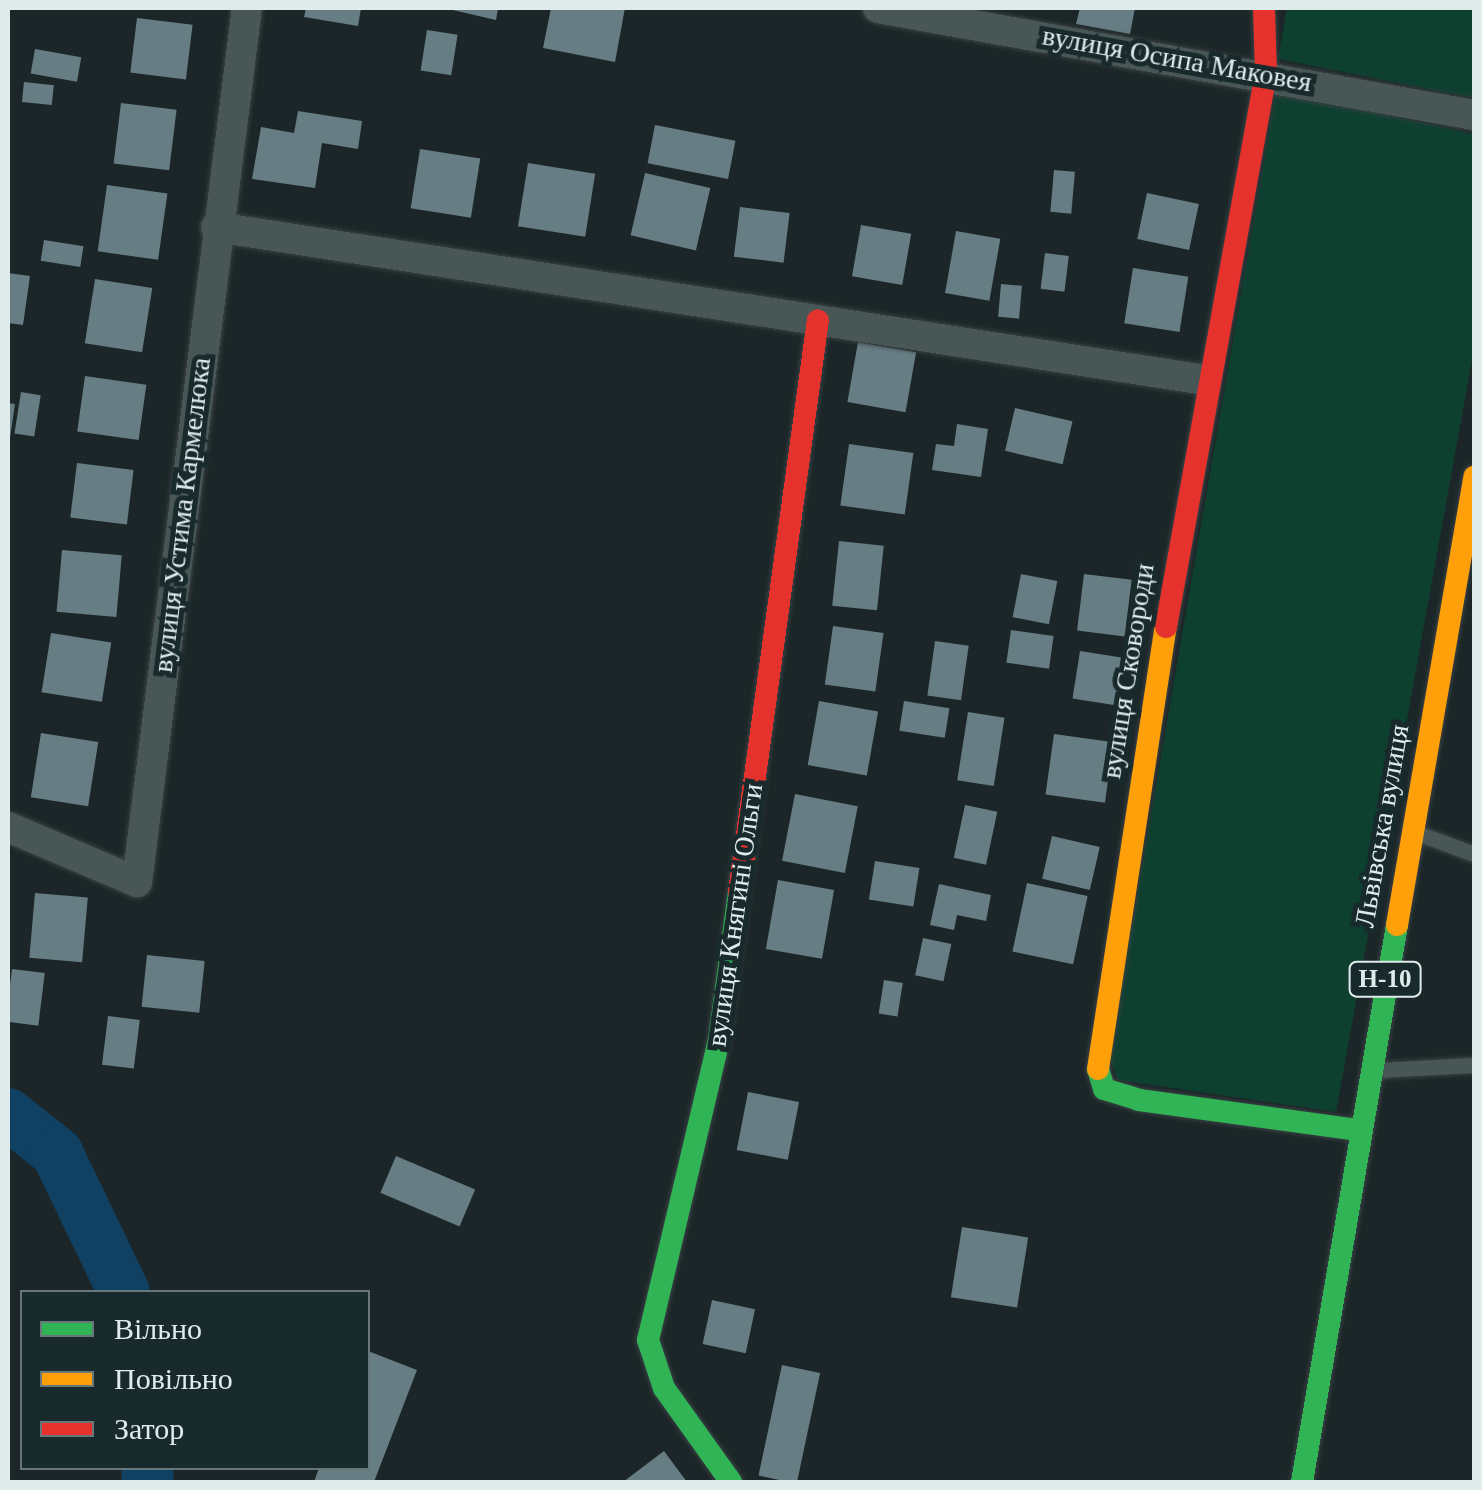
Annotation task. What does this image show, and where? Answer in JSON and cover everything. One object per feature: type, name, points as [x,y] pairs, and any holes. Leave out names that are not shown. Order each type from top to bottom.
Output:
[{"type":"street","name":"вулиця Устима Кармелюка","points":[[8,827],[137,882],[216,227],[247,8]]},
{"type":"street","name":"вулиця Осипа Маковея","points":[[878,8],[1266,73],[1474,115]]},
{"type":"street","name":"вулиця Сковороди","points":[[1264,8],[1266,73],[1206,380],[1095,1060],[1104,1089],[1138,1100],[1358,1130]]},
{"type":"street","points":[[216,227],[1206,380]]},
{"type":"street","name":"вулиця Княгині Ольги","points":[[732,1482],[664,1388],[648,1340],[719,1040],[818,320]]},
{"type":"street","name":"Львівська вулиця","points":[[1302,1482],[1358,1130],[1474,477]]},
{"type":"lane","points":[[1412,831],[1474,854]]},
{"type":"lane","points":[[1369,1070],[1474,1065]]},
{"type":"green space","points":[[1287,8],[1474,8],[1474,98],[1278,59]]},
{"type":"green space","points":[[1276,91],[1474,134],[1474,349],[1336,1112],[1118,1080],[1109,1057]]},
{"type":"building","points":[[306,8],[361,8],[358,26],[304,17]]},
{"type":"building","points":[[444,8],[498,8],[496,20]]},
{"type":"building","points":[[551,8],[625,8],[615,62],[543,48]]},
{"type":"building","points":[[1080,8],[1135,8],[1130,34],[1076,24]]},
{"type":"building","points":[[137,18],[193,25],[186,79],[130,73]]},
{"type":"building","points":[[427,30],[458,35],[451,75],[421,70]]},
{"type":"building","points":[[35,49],[81,57],[77,82],[31,74]]},
{"type":"building","points":[[24,82],[54,85],[52,105],[22,102]]},
{"type":"building","points":[[121,103],[177,110],[169,170],[114,164]]},
{"type":"building","points":[[298,111],[362,121],[358,149],[322,143],[315,188],[252,179],[261,127],[294,133]]},
{"type":"building","points":[[655,125],[735,141],[728,179],[648,163]]},
{"type":"building","points":[[420,149],[480,159],[471,218],[411,208]]},
{"type":"building","points":[[528,163],[595,174],[585,237],[518,226]]},
{"type":"building","points":[[1054,170],[1075,172],[1071,214],[1050,212]]},
{"type":"building","points":[[645,173],[710,188],[696,250],[631,235]]},
{"type":"building","points":[[107,185],[167,193],[158,260],[98,251]]},
{"type":"building","points":[[1147,193],[1199,204],[1189,250],[1137,239]]},
{"type":"building","points":[[740,207],[790,213],[784,263],[734,257]]},
{"type":"building","points":[[861,225],[911,234],[902,285],[852,276]]},
{"type":"building","points":[[956,231],[1000,239],[989,301],[945,293]]},
{"type":"building","points":[[44,240],[84,246],[80,267],[41,261]]},
{"type":"building","points":[[1045,253],[1069,256],[1064,292],[1041,289]]},
{"type":"building","points":[[1133,268],[1188,277],[1180,332],[1124,323]]},
{"type":"building","points":[[8,273],[30,276],[23,325],[8,323]]},
{"type":"building","points":[[95,279],[152,288],[142,352],[85,343]]},
{"type":"building","points":[[1001,284],[1022,286],[1019,319],[998,317]]},
{"type":"building","points":[[858,342],[916,352],[906,412],[847,402]]},
{"type":"building","points":[[85,376],[146,385],[139,440],[77,431]]},
{"type":"building","points":[[21,392],[41,395],[34,437],[14,433]]},
{"type":"building","points":[[8,403],[15,404],[10,438],[8,438]]},
{"type":"building","points":[[1015,408],[1072,421],[1063,464],[1005,451]]},
{"type":"building","points":[[957,424],[988,429],[981,477],[932,470],[936,444],[954,446]]},
{"type":"building","points":[[849,444],[913,453],[905,514],[840,505]]},
{"type":"building","points":[[77,463],[134,470],[127,525],[70,518]]},
{"type":"building","points":[[839,541],[884,546],[877,610],[832,606]]},
{"type":"building","points":[[62,550],[122,555],[116,617],[57,612]]},
{"type":"building","points":[[1021,574],[1057,581],[1049,624],[1013,617]]},
{"type":"building","points":[[1084,574],[1132,580],[1125,636],[1077,631]]},
{"type":"building","points":[[833,626],[884,633],[875,692],[825,684]]},
{"type":"building","points":[[1011,630],[1054,636],[1049,669],[1006,663]]},
{"type":"building","points":[[51,633],[111,643],[102,702],[42,692]]},
{"type":"building","points":[[935,641],[969,646],[961,700],[927,695]]},
{"type":"building","points":[[1080,651],[1124,658],[1117,705],[1072,698]]},
{"type":"building","points":[[819,701],[878,711],[867,775],[808,765]]},
{"type":"building","points":[[904,701],[949,708],[945,738],[899,731]]},
{"type":"building","points":[[968,712],[1005,718],[994,786],[957,780]]},
{"type":"building","points":[[41,733],[98,742],[88,806],[31,797]]},
{"type":"building","points":[[1054,734],[1113,742],[1105,803],[1046,794]]},
{"type":"building","points":[[795,794],[858,806],[845,873],[782,861]]},
{"type":"building","points":[[965,805],[997,812],[986,865],[954,858]]},
{"type":"building","points":[[1052,836],[1100,847],[1090,890],[1042,879]]},
{"type":"building","points":[[875,861],[919,868],[913,907],[869,900]]},
{"type":"building","points":[[778,880],[834,890],[822,959],[766,949]]},
{"type":"building","points":[[1027,883],[1088,896],[1073,964],[1012,951]]},
{"type":"building","points":[[939,884],[991,895],[986,921],[957,915],[954,930],[930,925]]},
{"type":"building","points":[[35,893],[88,898],[82,962],[29,958]]},
{"type":"building","points":[[923,938],[951,944],[943,981],[915,975]]},
{"type":"building","points":[[147,955],[205,961],[199,1013],[142,1007]]},
{"type":"building","points":[[12,969],[45,973],[38,1026],[8,1022]]},
{"type":"building","points":[[884,980],[903,983],[897,1017],[879,1014]]},
{"type":"building","points":[[108,1016],[140,1020],[134,1069],[102,1065]]},
{"type":"building","points":[[748,1092],[799,1102],[788,1160],[737,1150]]},
{"type":"building","points":[[396,1156],[475,1190],[460,1226],[380,1193]]},
{"type":"building","points":[[962,1227],[1028,1237],[1017,1308],[951,1297]]},
{"type":"building","points":[[712,1300],[755,1309],[746,1353],[703,1344]]},
{"type":"building","points":[[370,1352],[417,1370],[374,1482],[314,1482],[318,1470],[370,1470]]},
{"type":"building","points":[[782,1365],[820,1373],[797,1482],[759,1476]]},
{"type":"building","points":[[664,1451],[687,1482],[623,1482]]},
{"type":"waterway","points":[[8,1114],[57,1153],[123,1290]]},
{"type":"waterway","points":[[147,1470],[148,1482]]},
{"type":"traffic: fast","points":[[731,1482],[664,1388],[648,1340],[719,1040],[739,892]]},
{"type":"traffic: fast","points":[[1302,1482],[1397,925]]},
{"type":"traffic: fast","points":[[1098,1069],[1104,1089],[1139,1100],[1359,1130]]},
{"type":"traffic: slow","points":[[1397,925],[1474,477]]},
{"type":"traffic: slow","points":[[1098,1069],[1166,627]]},
{"type":"traffic: jam","points":[[1166,627],[1266,73],[1264,8]]},
{"type":"traffic: jam","points":[[739,892],[818,320]]}]
